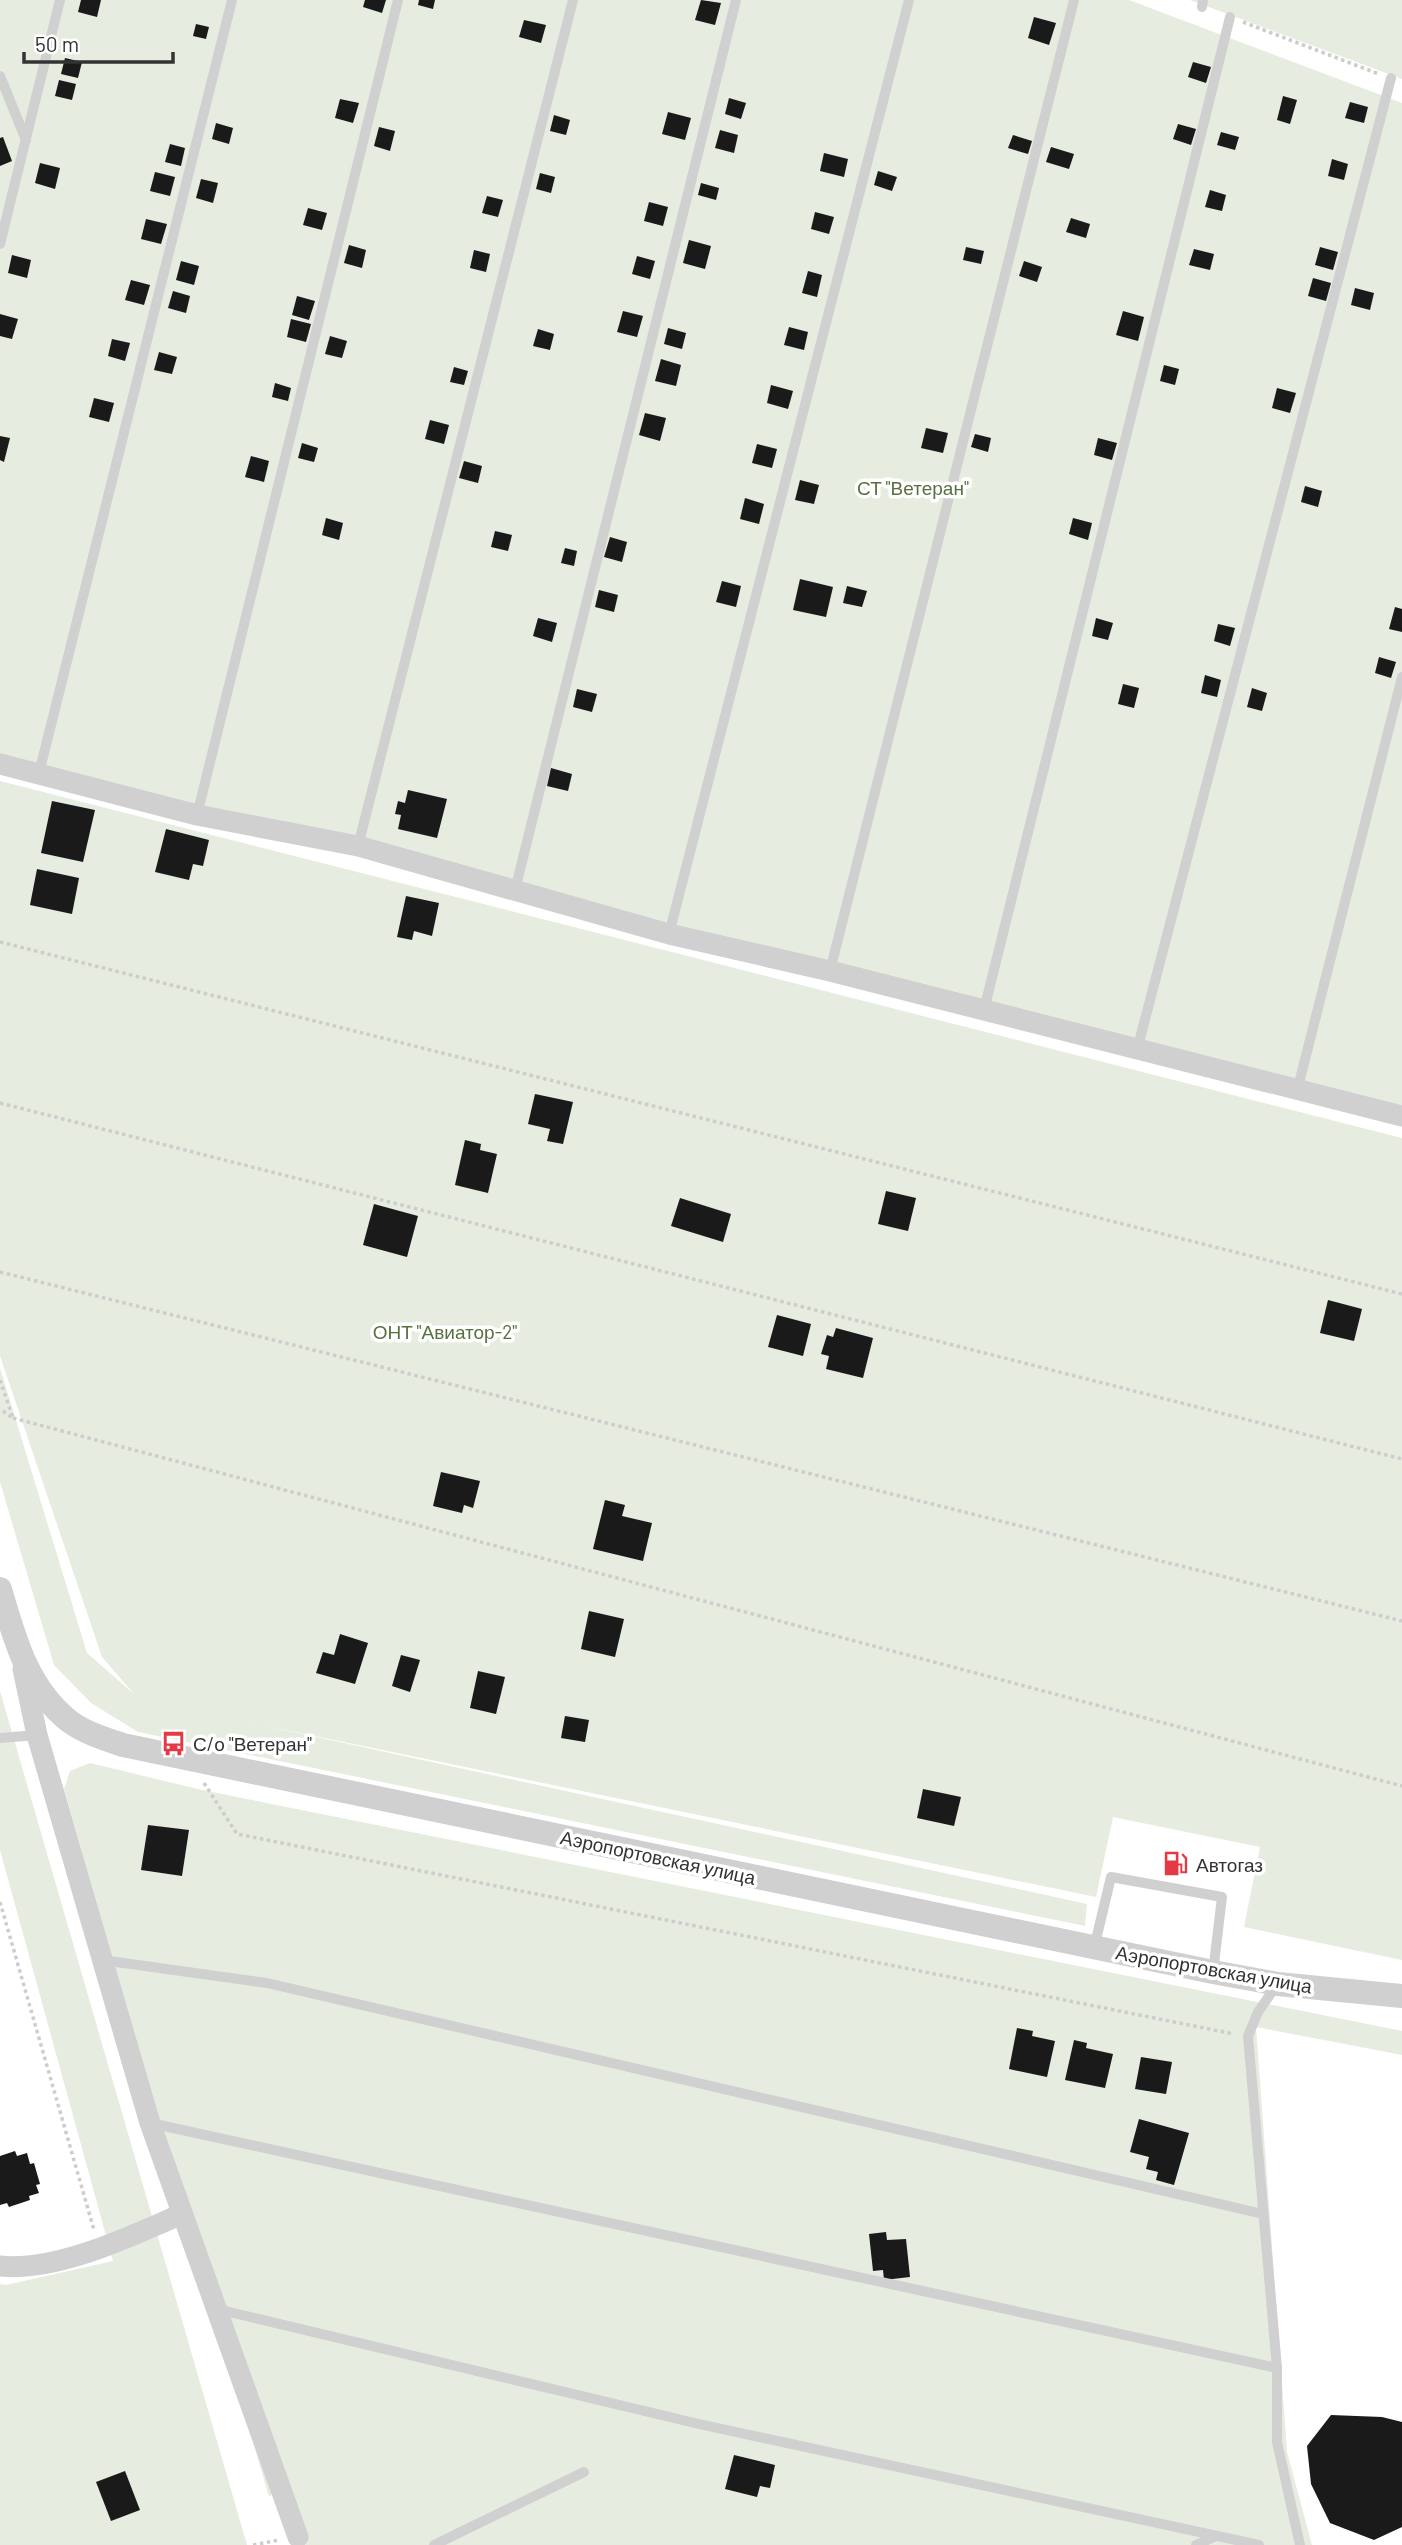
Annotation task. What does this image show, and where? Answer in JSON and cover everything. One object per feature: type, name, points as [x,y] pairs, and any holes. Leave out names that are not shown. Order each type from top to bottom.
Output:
[{"type":"street","points":[[0,764],[197,815],[358,846],[669,934],[830,971],[1402,1116]]},
{"type":"street","name":"Аэропортовская улица","points":[[0,1589],[16,1644],[41,1692],[69,1720],[96,1735],[123,1745],[1213,1972],[1278,1984],[1402,1996]]},
{"type":"street","points":[[16,1644],[37,1735],[150,2123],[299,2541]]},
{"type":"street","points":[[0,2266],[47,2263],[100,2249],[182,2214]]},
{"type":"lane","points":[[0,244],[60,0]]},
{"type":"lane","points":[[39,772],[232,0]]},
{"type":"lane","points":[[197,815],[398,0]]},
{"type":"lane","points":[[358,846],[573,0]]},
{"type":"lane","points":[[514,890],[736,0]]},
{"type":"lane","points":[[669,934],[909,0]]},
{"type":"lane","points":[[830,971],[1074,0]]},
{"type":"lane","points":[[984,1010],[1230,17]]},
{"type":"lane","points":[[0,76],[26,140]]},
{"type":"lane","points":[[1137,1050],[1391,78]]},
{"type":"lane","points":[[1297,1091],[1402,677]]},
{"type":"lane","points":[[0,1738],[37,1735]]},
{"type":"lane","points":[[1094,1948],[1111,1877],[1222,1897],[1213,1972]]},
{"type":"lane","points":[[102,1959],[267,1983],[1263,2214]]},
{"type":"lane","points":[[1278,1984],[1258,2012],[1248,2036],[1277,2368],[1277,2442],[1300,2545]]},
{"type":"lane","points":[[150,2123],[1277,2368]]},
{"type":"lane","points":[[217,2309],[699,2424],[1259,2545]]},
{"type":"lane","points":[[434,2545],[584,2472]]},
{"type":"lane","points":[[1196,2545],[1216,2536]]},
{"type":"path","points":[[1230,17],[1391,78]]},
{"type":"path","points":[[0,942],[1402,1294]]},
{"type":"path","points":[[0,1103],[1402,1459]]},
{"type":"path","points":[[0,1272],[1402,1621]]},
{"type":"path","points":[[0,1380],[13,1418]]},
{"type":"path","points":[[0,1409],[13,1418],[1402,1786]]},
{"type":"path","points":[[188,1758],[237,1834],[1248,2036]]},
{"type":"path","points":[[0,1902],[100,2249]]},
{"type":"path","points":[[253,2545],[260,2542],[299,2541]]},
{"type":"green space","name":"СТ \"Ветеран\"","points":[[0,0],[1129,0],[1402,103],[1402,1114],[0,758]]},
{"type":"green space","points":[[1190,0],[1402,0],[1402,79]]},
{"type":"green space","name":"ОНТ \"Авиатор-2\"","points":[[0,781],[1402,1138],[1402,1960],[1244,1927],[1260,1847],[1113,1817],[1096,1897],[247,1722],[1087,1904],[1085,1926],[138,1732],[91,1703],[54,1665],[0,1482],[0,1368],[87,1653],[134,1694],[102,1657],[0,1356]]},
{"type":"green space","points":[[0,1691],[247,2545],[0,2545],[0,2284],[6,2285],[113,2261],[0,1850]]},
{"type":"green space","points":[[90,1763],[202,1790],[1402,2031],[1402,2055],[1256,2027],[1287,2452],[1312,2545],[306,2545],[281,2485],[269,2497],[64,1789],[70,1771]],"holes":[[[148,1825],[189,1831],[182,1876],[141,1870]]]},
{"type":"building","points":[[81,0],[101,0],[97,17],[78,12]]},
{"type":"building","points":[[365,0],[386,0],[382,13],[363,7]]},
{"type":"building","points":[[419,0],[435,0],[433,9],[418,5]]},
{"type":"building","points":[[701,0],[721,3],[715,25],[695,20]]},
{"type":"building","points":[[1034,17],[1056,23],[1049,45],[1028,38]]},
{"type":"building","points":[[524,20],[546,25],[541,43],[519,37]]},
{"type":"building","points":[[196,24],[209,27],[206,39],[193,36]]},
{"type":"building","points":[[65,58],[82,62],[78,78],[61,74]]},
{"type":"building","points":[[1193,62],[1211,67],[1206,83],[1188,77]]},
{"type":"building","points":[[59,80],[76,84],[72,100],[55,96]]},
{"type":"building","points":[[1283,96],[1297,100],[1290,124],[1277,120]]},
{"type":"building","points":[[729,98],[746,103],[741,119],[725,114]]},
{"type":"building","points":[[340,99],[359,103],[353,123],[335,118]]},
{"type":"building","points":[[1350,102],[1368,107],[1364,123],[1345,118]]},
{"type":"building","points":[[668,112],[691,118],[685,140],[662,134]]},
{"type":"building","points":[[554,115],[570,120],[566,135],[550,131]]},
{"type":"building","points":[[216,123],[233,128],[229,144],[212,139]]},
{"type":"building","points":[[1178,124],[1196,129],[1191,145],[1173,139]]},
{"type":"building","points":[[379,127],[395,131],[390,151],[374,146]]},
{"type":"building","points":[[720,130],[738,135],[734,153],[715,148]]},
{"type":"building","points":[[1221,132],[1239,137],[1235,150],[1217,145]]},
{"type":"building","points":[[1013,135],[1032,141],[1028,154],[1008,148]]},
{"type":"building","points":[[3,137],[12,161],[0,166],[0,138]]},
{"type":"building","points":[[170,144],[185,148],[181,166],[165,162]]},
{"type":"building","points":[[1051,147],[1074,154],[1069,169],[1046,162]]},
{"type":"building","points":[[824,153],[848,159],[844,177],[820,171]]},
{"type":"building","points":[[1332,159],[1348,164],[1344,180],[1328,176]]},
{"type":"building","points":[[40,163],[60,168],[55,189],[35,183]]},
{"type":"building","points":[[878,171],[897,177],[892,191],[874,185]]},
{"type":"building","points":[[155,172],[175,177],[170,196],[150,191]]},
{"type":"building","points":[[540,173],[555,177],[551,193],[536,189]]},
{"type":"building","points":[[201,179],[218,183],[213,203],[196,198]]},
{"type":"building","points":[[701,183],[719,188],[716,200],[698,195]]},
{"type":"building","points":[[1210,190],[1226,195],[1222,211],[1205,207]]},
{"type":"building","points":[[487,196],[503,200],[498,217],[482,213]]},
{"type":"building","points":[[649,202],[668,207],[663,226],[644,221]]},
{"type":"building","points":[[308,208],[327,213],[322,230],[303,225]]},
{"type":"building","points":[[815,212],[834,217],[829,234],[811,229]]},
{"type":"building","points":[[1071,218],[1090,224],[1086,238],[1066,232]]},
{"type":"building","points":[[146,219],[167,224],[161,244],[141,239]]},
{"type":"building","points":[[689,240],[711,246],[705,269],[683,263]]},
{"type":"building","points":[[349,245],[366,250],[362,268],[344,263]]},
{"type":"building","points":[[966,247],[984,251],[981,264],[963,260]]},
{"type":"building","points":[[1320,247],[1338,252],[1333,270],[1315,265]]},
{"type":"building","points":[[1194,249],[1214,254],[1210,270],[1189,265]]},
{"type":"building","points":[[474,250],[490,254],[486,272],[470,268]]},
{"type":"building","points":[[12,255],[31,260],[27,278],[8,273]]},
{"type":"building","points":[[637,256],[655,261],[650,279],[632,274]]},
{"type":"building","points":[[181,261],[199,266],[194,285],[176,280]]},
{"type":"building","points":[[1024,261],[1042,267],[1037,282],[1019,276]]},
{"type":"building","points":[[808,271],[822,275],[817,297],[802,293]]},
{"type":"building","points":[[1313,278],[1331,283],[1326,301],[1308,296]]},
{"type":"building","points":[[131,280],[150,285],[144,305],[125,300]]},
{"type":"building","points":[[1355,288],[1374,293],[1370,310],[1351,305]]},
{"type":"building","points":[[173,291],[190,296],[186,313],[168,308]]},
{"type":"building","points":[[297,296],[315,301],[309,320],[292,315]]},
{"type":"building","points":[[623,311],[643,316],[637,337],[617,332]]},
{"type":"building","points":[[1123,311],[1144,317],[1138,341],[1116,335]]},
{"type":"building","points":[[0,314],[18,319],[12,339],[0,336]]},
{"type":"building","points":[[291,319],[311,324],[306,342],[287,337]]},
{"type":"building","points":[[789,327],[808,332],[804,350],[784,345]]},
{"type":"building","points":[[668,328],[686,333],[682,349],[664,344]]},
{"type":"building","points":[[538,329],[554,334],[550,350],[533,346]]},
{"type":"building","points":[[330,336],[347,341],[342,358],[325,354]]},
{"type":"building","points":[[112,339],[130,343],[125,361],[108,356]]},
{"type":"building","points":[[159,352],[177,357],[172,374],[154,370]]},
{"type":"building","points":[[661,359],[681,365],[676,386],[655,381]]},
{"type":"building","points":[[1164,365],[1179,369],[1175,385],[1160,381]]},
{"type":"building","points":[[454,367],[468,371],[464,385],[450,382]]},
{"type":"building","points":[[275,383],[291,388],[288,401],[272,397]]},
{"type":"building","points":[[771,385],[793,391],[788,409],[767,403]]},
{"type":"building","points":[[1277,388],[1296,393],[1290,413],[1272,408]]},
{"type":"building","points":[[94,398],[114,403],[109,422],[89,417]]},
{"type":"building","points":[[645,413],[666,418],[660,441],[639,435]]},
{"type":"building","points":[[430,420],[449,425],[444,444],[425,439]]},
{"type":"building","points":[[926,428],[948,433],[943,453],[921,448]]},
{"type":"building","points":[[975,434],[991,438],[988,452],[971,447]]},
{"type":"building","points":[[0,436],[10,438],[4,462],[0,460]]},
{"type":"building","points":[[1098,438],[1117,443],[1112,460],[1094,455]]},
{"type":"building","points":[[302,443],[318,448],[314,462],[298,458]]},
{"type":"building","points":[[757,444],[777,449],[772,468],[752,463]]},
{"type":"building","points":[[251,456],[269,461],[264,482],[245,477]]},
{"type":"building","points":[[464,461],[482,466],[478,483],[459,478]]},
{"type":"building","points":[[800,480],[819,485],[814,504],[795,500]]},
{"type":"building","points":[[1305,486],[1322,491],[1318,507],[1301,502]]},
{"type":"building","points":[[745,498],[764,504],[759,524],[740,519]]},
{"type":"building","points":[[326,518],[343,523],[339,540],[322,535]]},
{"type":"building","points":[[1073,518],[1092,523],[1088,540],[1069,534]]},
{"type":"building","points":[[495,531],[512,535],[508,551],[491,547]]},
{"type":"building","points":[[610,537],[627,542],[622,562],[604,557]]},
{"type":"building","points":[[565,548],[577,551],[574,566],[561,563]]},
{"type":"building","points":[[800,579],[833,587],[826,617],[793,610]]},
{"type":"building","points":[[722,581],[741,586],[736,607],[716,602]]},
{"type":"building","points":[[847,586],[867,591],[862,607],[843,603]]},
{"type":"building","points":[[599,590],[618,595],[614,612],[595,607]]},
{"type":"building","points":[[1395,607],[1402,609],[1402,632],[1389,629]]},
{"type":"building","points":[[538,618],[557,623],[552,642],[533,636]]},
{"type":"building","points":[[1096,618],[1113,623],[1108,640],[1092,636]]},
{"type":"building","points":[[1218,624],[1235,628],[1230,646],[1214,641]]},
{"type":"building","points":[[1379,657],[1396,662],[1391,678],[1375,673]]},
{"type":"building","points":[[1205,675],[1221,680],[1217,697],[1201,693]]},
{"type":"building","points":[[1123,684],[1139,688],[1134,708],[1118,704]]},
{"type":"building","points":[[1252,688],[1267,693],[1262,711],[1247,707]]},
{"type":"building","points":[[577,689],[597,694],[592,712],[573,707]]},
{"type":"building","points":[[551,768],[572,774],[568,791],[547,786]]},
{"type":"building","points":[[408,790],[447,799],[437,838],[398,829],[401,815],[395,814],[398,801],[405,803]]},
{"type":"building","points":[[52,801],[95,810],[83,862],[41,853]]},
{"type":"building","points":[[166,829],[209,840],[203,866],[193,864],[189,880],[155,872]]},
{"type":"building","points":[[37,869],[79,878],[72,914],[30,905]]},
{"type":"building","points":[[406,896],[439,903],[432,936],[414,931],[412,940],[397,937]]},
{"type":"building","points":[[535,1094],[573,1102],[563,1144],[547,1141],[550,1129],[528,1124]]},
{"type":"building","points":[[465,1140],[481,1144],[480,1150],[497,1154],[488,1193],[455,1185]]},
{"type":"building","points":[[886,1191],[916,1198],[908,1231],[878,1224]]},
{"type":"building","points":[[680,1198],[731,1214],[723,1242],[671,1226]]},
{"type":"building","points":[[374,1204],[418,1216],[407,1257],[363,1245]]},
{"type":"building","points":[[1328,1300],[1362,1309],[1354,1341],[1320,1333]]},
{"type":"building","points":[[777,1315],[811,1324],[803,1356],[768,1347]]},
{"type":"building","points":[[836,1328],[873,1338],[863,1378],[826,1369],[829,1356],[821,1354],[827,1335],[833,1337]]},
{"type":"building","points":[[441,1472],[480,1481],[473,1508],[464,1505],[462,1513],[433,1506]]},
{"type":"building","points":[[605,1500],[625,1505],[622,1516],[652,1523],[643,1561],[593,1549]]},
{"type":"building","points":[[589,1611],[624,1619],[615,1657],[581,1649]]},
{"type":"building","points":[[340,1634],[368,1643],[355,1684],[316,1673],[323,1652],[334,1655]]},
{"type":"building","points":[[401,1655],[420,1660],[410,1692],[392,1686]]},
{"type":"building","points":[[478,1671],[505,1677],[496,1714],[470,1708]]},
{"type":"building","points":[[565,1716],[589,1720],[585,1742],[561,1738]]},
{"type":"building","points":[[923,1789],[961,1797],[954,1826],[917,1818]]},
{"type":"building","points":[[148,1825],[189,1830],[182,1876],[141,1870]]},
{"type":"building","points":[[1017,2028],[1033,2031],[1032,2036],[1055,2041],[1047,2077],[1009,2069]]},
{"type":"building","points":[[1074,2040],[1087,2043],[1086,2048],[1113,2054],[1105,2088],[1065,2080]]},
{"type":"building","points":[[1141,2057],[1172,2062],[1166,2094],[1135,2089]]},
{"type":"building","points":[[1139,2119],[1189,2133],[1174,2185],[1156,2180],[1158,2172],[1146,2169],[1149,2157],[1130,2152]]},
{"type":"building","points":[[15,2151],[17,2156],[27,2153],[30,2164],[34,2163],[40,2184],[36,2185],[39,2193],[29,2196],[30,2200],[9,2207],[7,2203],[0,2205],[0,2156]]},
{"type":"building","points":[[886,2232],[887,2240],[906,2239],[910,2277],[884,2280],[883,2270],[873,2271],[869,2234]]},
{"type":"building","points":[[1331,2415],[1382,2417],[1402,2422],[1402,2527],[1374,2540],[1330,2523],[1311,2484],[1307,2446]]},
{"type":"building","points":[[734,2455],[775,2465],[770,2488],[760,2486],[757,2497],[725,2489]]},
{"type":"building","points":[[125,2471],[140,2510],[111,2521],[96,2482]]},
{"type":"place","name":"С/о \"Ветеран\"","points":[[173,1743]]},
{"type":"place","name":"Автогаз","points":[[1176,1864]]}]
